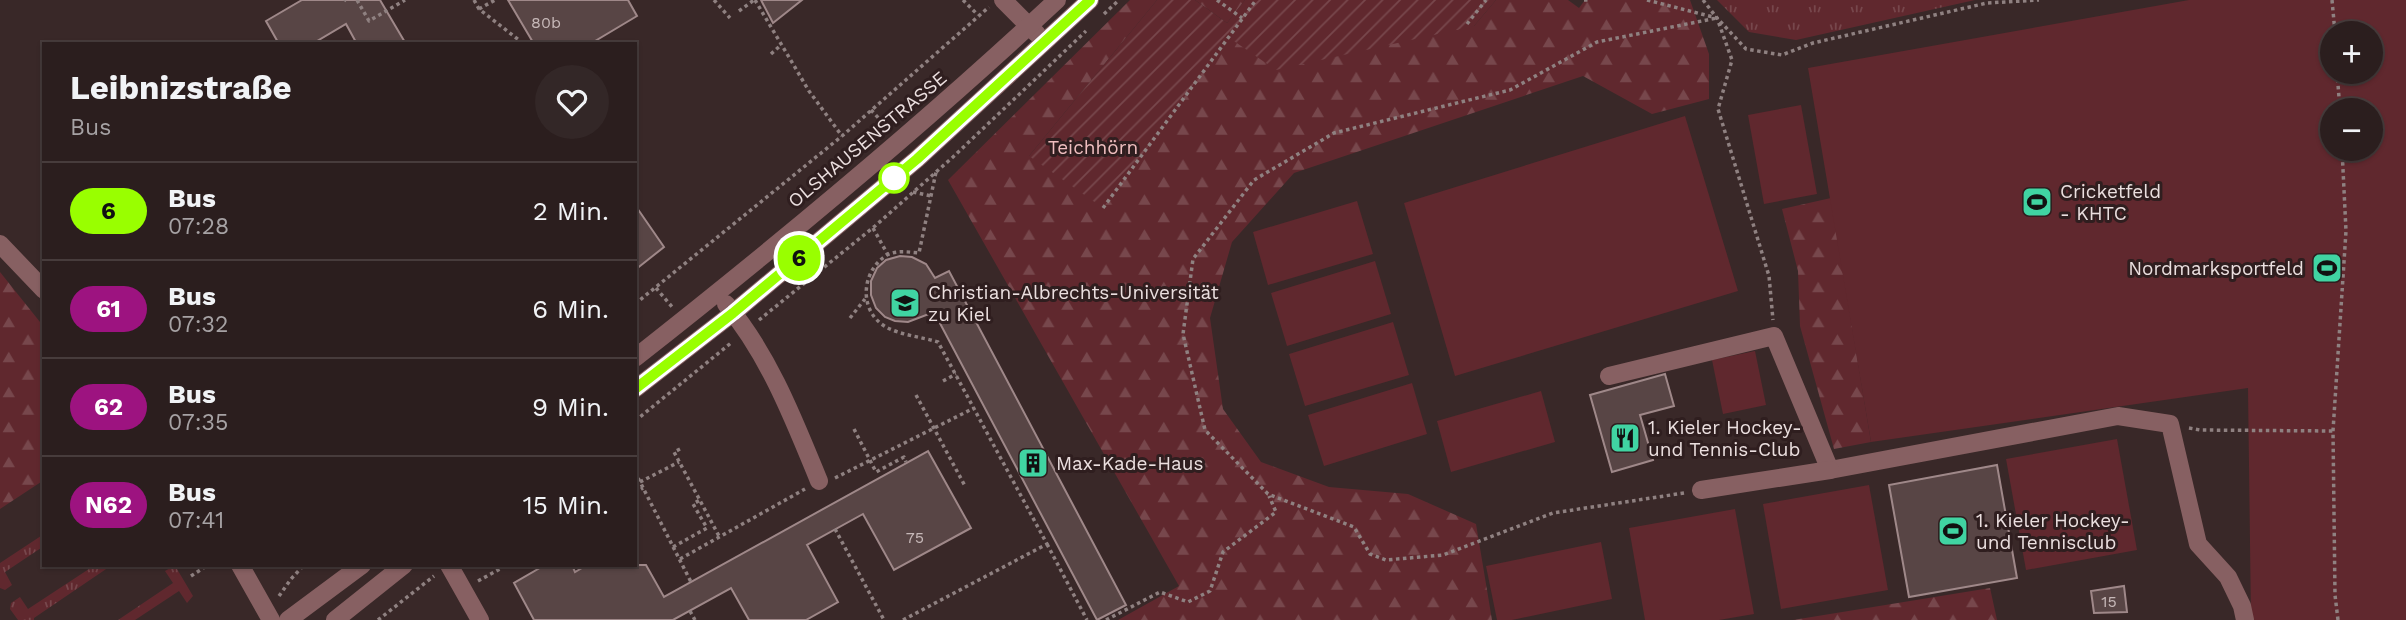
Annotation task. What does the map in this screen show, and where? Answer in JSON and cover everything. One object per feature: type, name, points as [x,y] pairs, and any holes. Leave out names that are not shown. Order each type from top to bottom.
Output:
[{"type":"street","points":[[1003,0],[1044,41]]},
{"type":"street","name":"OLSHAUSENSTRASSE","points":[[637,356],[921,124],[1057,0]]},
{"type":"street","points":[[637,387],[733,313],[917,159],[1090,0]]},
{"type":"street","points":[[0,244],[42,288]]},
{"type":"street","points":[[716,293],[747,330],[789,410],[819,481]]},
{"type":"street","points":[[1609,376],[1774,336],[1830,470]]},
{"type":"street","points":[[1701,490],[1830,470],[2118,416],[2170,424],[2198,544],[2228,577],[2242,606],[2245,620]]},
{"type":"street","points":[[241,567],[269,617]]},
{"type":"street","points":[[288,620],[359,567]]},
{"type":"street","points":[[335,620],[401,567]]},
{"type":"street","points":[[443,569],[463,590],[480,620]]},
{"type":"path","points":[[357,0],[369,21],[405,0]]},
{"type":"path","points":[[474,0],[479,9],[520,42]]},
{"type":"path","points":[[479,9],[495,0]]},
{"type":"path","points":[[714,0],[730,18]]},
{"type":"path","points":[[739,11],[754,0],[809,91],[842,136]]},
{"type":"path","points":[[963,0],[978,15]]},
{"type":"path","points":[[1217,0],[1242,18]]},
{"type":"path","points":[[1103,208],[1256,0]]},
{"type":"path","points":[[1467,24],[1486,0]]},
{"type":"path","points":[[1647,0],[1717,18]]},
{"type":"path","points":[[1703,0],[1746,49],[1782,55],[1813,43],[1987,3],[2039,0]]},
{"type":"path","points":[[2332,0],[2333,21]]},
{"type":"path","points":[[637,302],[842,136],[978,15],[985,13]]},
{"type":"path","points":[[1717,18],[1732,60],[1718,109],[1769,276],[1774,336]]},
{"type":"path","points":[[1106,620],[1160,592],[1188,602],[1210,592],[1223,552],[1276,512],[1268,494],[1205,430],[1183,334],[1194,259],[1254,180],[1334,133],[1510,90],[1597,42],[1717,18]]},
{"type":"path","points":[[771,54],[781,45]]},
{"type":"path","points":[[872,110],[885,125]]},
{"type":"path","points":[[2338,620],[2335,595],[2333,431],[2346,231],[2343,161]]},
{"type":"path","points":[[936,172],[919,253],[904,251],[888,255],[876,265],[867,279],[866,299],[873,316],[886,327],[938,342],[1087,620]]},
{"type":"path","points":[[913,192],[931,196]]},
{"type":"path","points":[[873,228],[888,255]]},
{"type":"path","points":[[656,288],[671,305]]},
{"type":"path","points":[[850,318],[866,299]]},
{"type":"path","points":[[943,381],[956,374]]},
{"type":"path","points":[[916,395],[965,486]]},
{"type":"path","points":[[680,559],[819,481],[831,480],[974,408]]},
{"type":"path","points":[[2170,424],[2200,430],[2333,431]]},
{"type":"path","points":[[854,429],[876,472],[904,457],[906,463]]},
{"type":"path","points":[[680,449],[674,452],[719,536]]},
{"type":"path","points":[[640,482],[679,461]]},
{"type":"path","points":[[637,476],[691,582]]},
{"type":"path","points":[[637,492],[643,488]]},
{"type":"path","points":[[1268,494],[1354,527],[1370,554],[1386,560],[1443,555],[1553,513],[1701,490]]},
{"type":"path","points":[[673,547],[707,528],[693,504],[700,500]]},
{"type":"path","points":[[835,529],[884,620]]},
{"type":"path","points":[[903,620],[1047,544]]},
{"type":"path","points":[[191,576],[205,567]]},
{"type":"path","points":[[269,617],[291,579],[302,567]]},
{"type":"path","points":[[463,590],[503,567]]},
{"type":"path","points":[[377,620],[443,569]]},
{"type":"path","points":[[690,611],[695,620]]},
{"type":"green space","points":[[1130,0],[1157,0],[1029,156],[1229,37],[1474,26],[1496,0],[1568,0],[1579,8],[1585,0],[1690,0],[1709,54],[1709,99],[1652,114],[1583,76],[1294,173],[1232,242],[1210,318],[1223,409],[1261,462],[1329,487],[1408,494],[1476,524],[1492,620],[1118,620],[1179,586],[948,180]]},
{"type":"green space","name":"Teichhörn","points":[[1157,0],[1195,0],[1227,23],[1245,0],[1496,0],[1474,26],[1276,70],[1228,37],[1103,208],[1029,156]]},
{"type":"green space","points":[[1195,0],[1245,0],[1227,23]]},
{"type":"green space","points":[[1717,0],[1975,0],[1796,40],[1749,32]]},
{"type":"green space","points":[[2189,0],[2406,0],[2406,620],[2251,620],[2248,388],[1871,442],[1808,68]]},
{"type":"green space","points":[[1801,105],[1817,194],[1764,204],[1748,115]]},
{"type":"green space","points":[[1685,116],[1738,291],[1455,376],[1404,203]]},
{"type":"green space","points":[[1831,198],[1871,442],[1834,449],[1800,326],[1798,271],[1782,209]]},
{"type":"green space","points":[[1357,201],[1373,254],[1268,285],[1253,232]]},
{"type":"green space","points":[[1375,261],[1391,314],[1287,346],[1271,293]]},
{"type":"green space","points":[[0,272],[42,324],[42,481],[0,509]]},
{"type":"green space","points":[[1393,322],[1409,375],[1305,406],[1289,354]]},
{"type":"green space","points":[[1755,351],[1766,405],[1723,414],[1712,360]]},
{"type":"green space","points":[[1412,383],[1427,434],[1324,466],[1308,415]]},
{"type":"green space","points":[[1541,391],[1555,442],[1451,472],[1437,421]]},
{"type":"green space","points":[[2117,439],[2137,550],[2026,570],[2006,459]]},
{"type":"green space","points":[[1869,485],[1888,590],[1781,609],[1763,504]]},
{"type":"green space","points":[[1735,509],[1754,614],[1719,620],[1645,620],[1629,528]]},
{"type":"green space","points":[[42,535],[42,547],[5,572],[12,585],[5,590],[0,588],[0,563]]},
{"type":"green space","points":[[1601,542],[1612,599],[1512,620],[1497,620],[1486,566]]},
{"type":"green space","points":[[92,567],[109,567],[34,620],[18,620],[10,609],[11,603],[20,597],[28,609]]},
{"type":"green space","points":[[172,567],[177,569],[193,596],[187,603],[179,591],[135,620],[118,620],[173,583],[165,571]]},
{"type":"green space","points":[[1990,588],[1997,620],[1793,620]]},
{"type":"building","points":[[302,0],[380,0],[405,42],[356,42],[346,24],[315,42],[278,42],[266,21]]},
{"type":"building","points":[[508,0],[628,0],[637,16],[593,42],[533,42]]},
{"type":"building","points":[[761,0],[802,0],[773,23]]},
{"type":"building","points":[[637,208],[664,247],[637,268]]},
{"type":"building","name":"Max-Kade-Haus","points":[[900,256],[912,257],[926,264],[935,278],[949,271],[1126,605],[1097,620],[934,312],[908,322],[885,317],[876,308],[871,295],[871,281],[877,268],[886,260]]},
{"type":"building","name":"1. Kieler Hockey- und Tennis-Club","points":[[1665,374],[1674,406],[1640,415],[1653,460],[1612,472],[1590,395]]},
{"type":"building","points":[[928,451],[971,528],[894,570],[863,514],[807,545],[838,602],[806,620],[749,620],[731,588],[673,620],[534,620],[514,583],[542,567],[573,567],[575,572],[584,567],[646,565],[664,597]]},
{"type":"building","name":"1. Kieler Hockey- und Tennisclub","points":[[1997,465],[2017,578],[1909,597],[1889,485]]},
{"type":"building","points":[[2124,586],[2127,612],[2094,613],[2091,591]]},
{"type":"bus line","name":"6","points":[[637,387],[733,313],[917,159],[1090,0]]},
{"type":"place","name":"Cricketfeld - KHTC","points":[[2037,202]]},
{"type":"place","name":"Nordmarksportfeld","points":[[2327,268]]},
{"type":"place","name":"Christian-Albrechts-Universität zu Kiel","points":[[905,303]]},
{"type":"place","name":"1. Kieler Hockey- und Tennis-Club","points":[[1625,438]]},
{"type":"place","name":"Max-Kade-Haus","points":[[1033,463]]},
{"type":"place","name":"1. Kieler Hockey- und Tennisclub","points":[[1953,531]]}]
